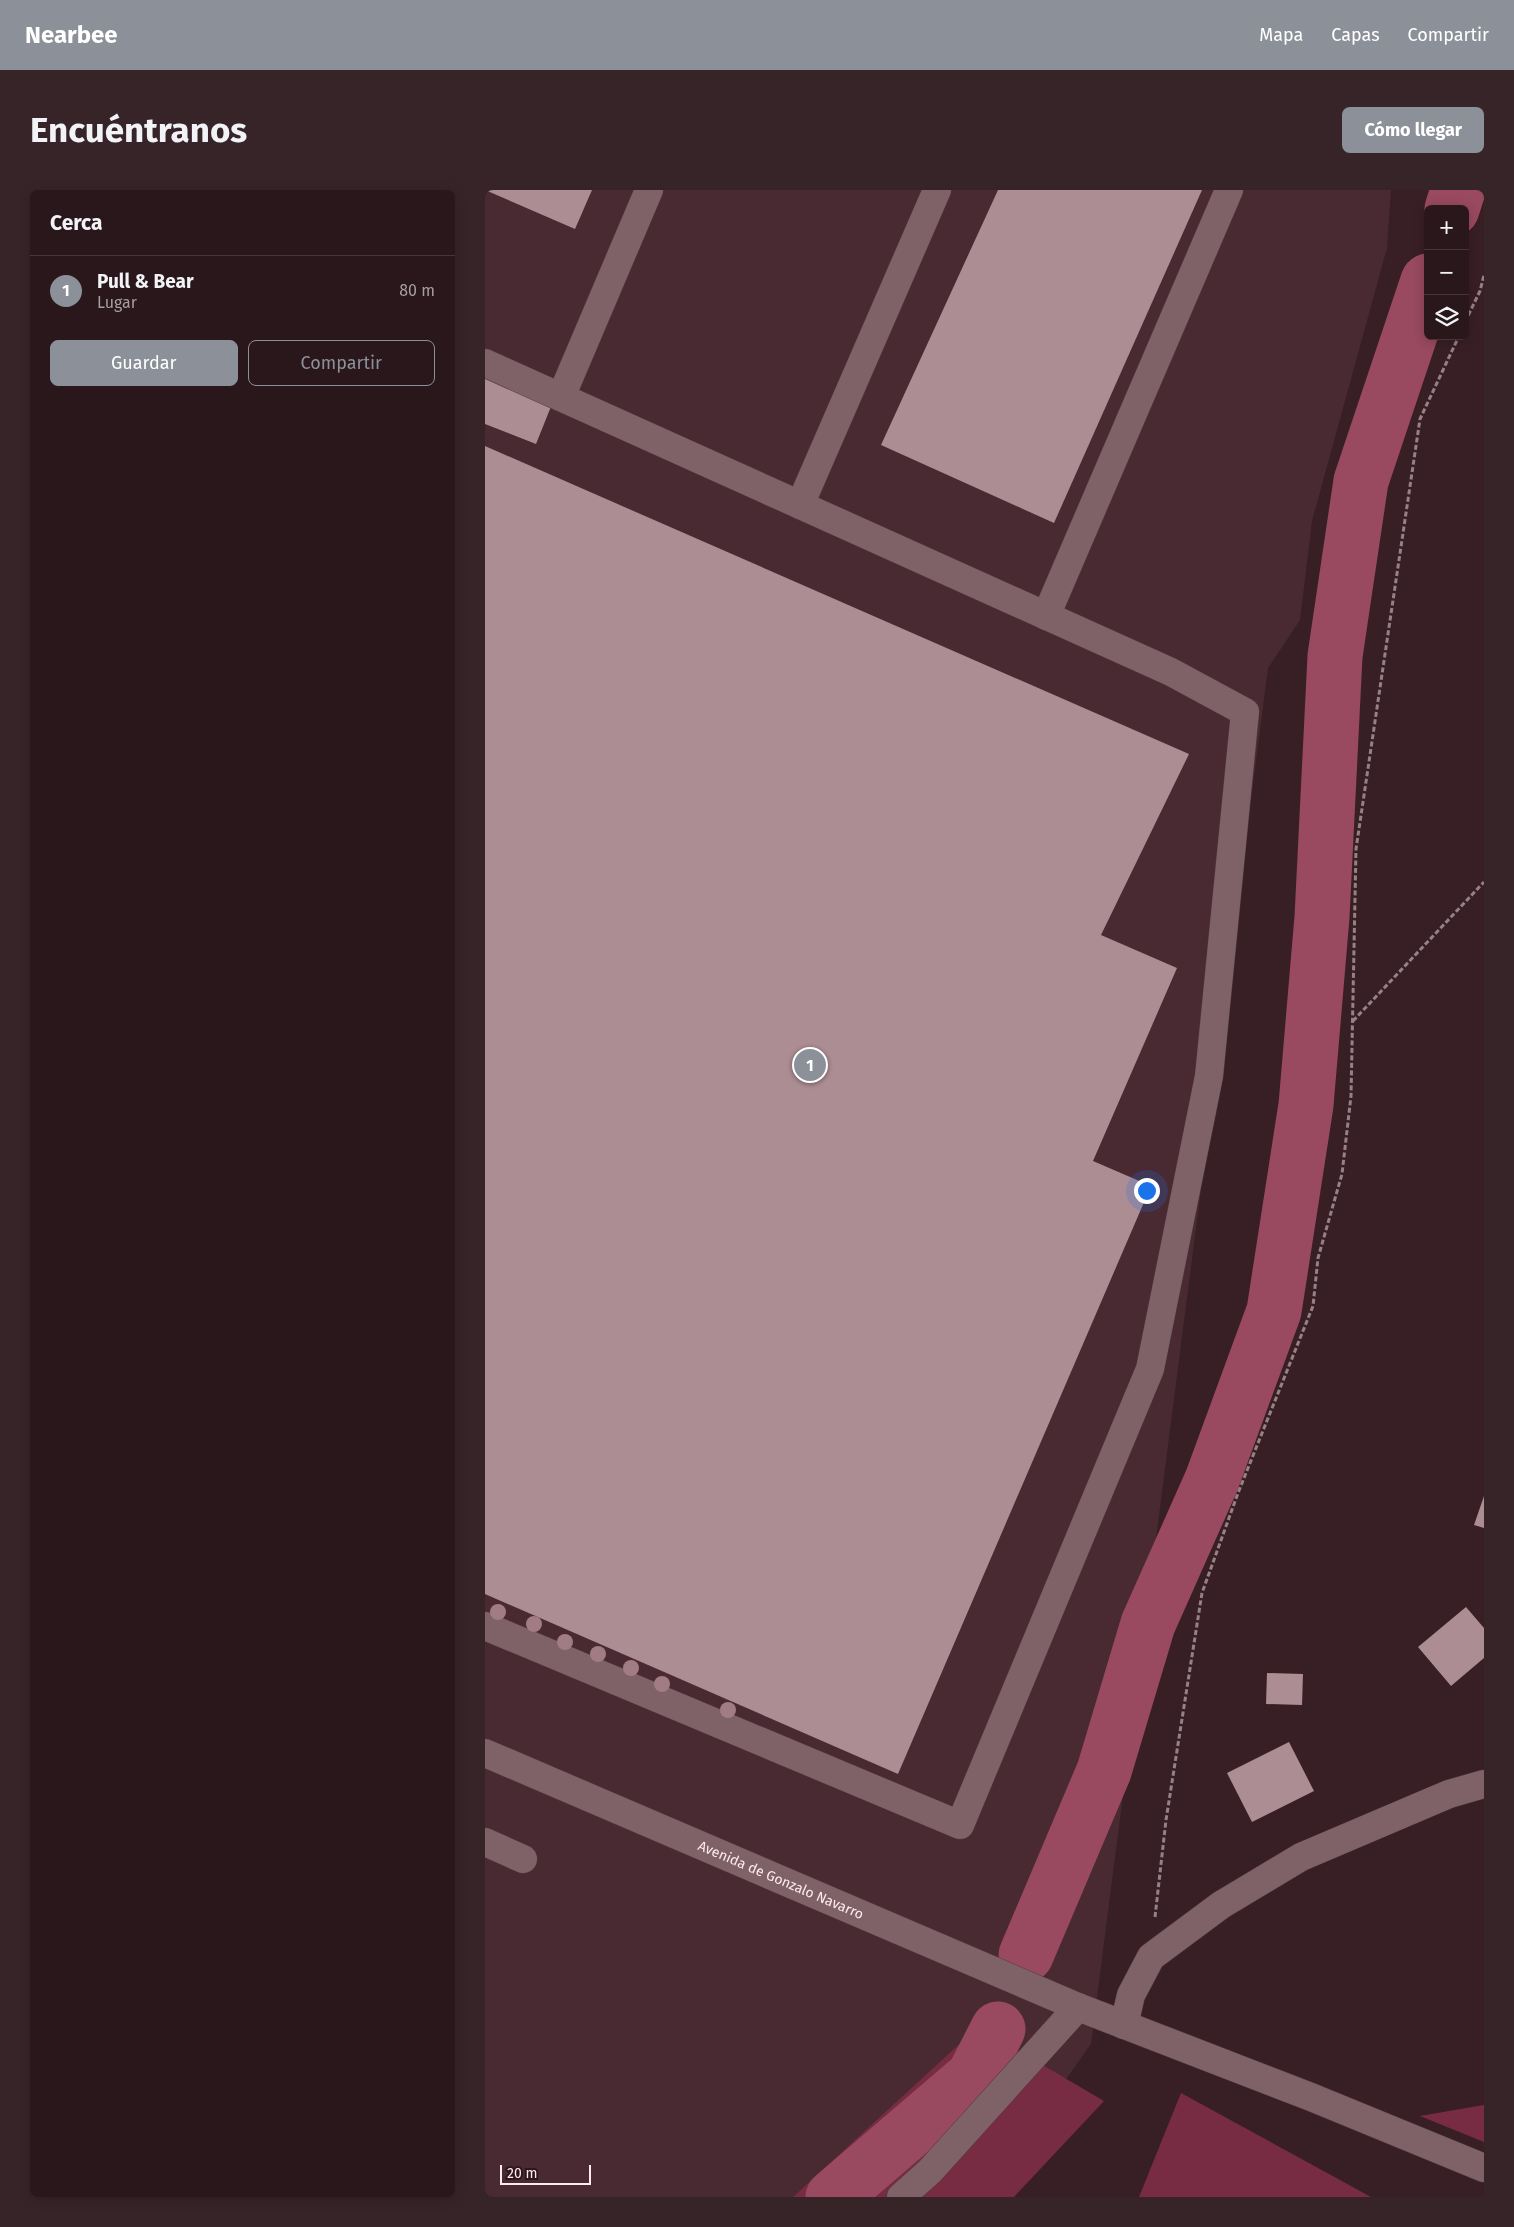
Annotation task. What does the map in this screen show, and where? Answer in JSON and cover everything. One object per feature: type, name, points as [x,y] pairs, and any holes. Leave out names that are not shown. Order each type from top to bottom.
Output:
[{"type":"street","points":[[561,397],[649,190]]},
{"type":"street","points":[[800,505],[937,190]]},
{"type":"street","points":[[1046,616],[1229,190]]},
{"type":"street","points":[[485,363],[1171,672],[1245,712],[1209,1076],[1150,1369],[960,1825],[485,1626]]},
{"type":"street","name":"Avenida de Gonzalo Navarro","points":[[485,1754],[1078,2007],[1311,2097],[1484,2168]]},
{"type":"street","points":[[1124,2025],[1131,1995],[1151,1957],[1221,1905],[1301,1857],[1449,1794],[1484,1784]]},
{"type":"street","points":[[485,1842],[523,1859]]},
{"type":"street","points":[[901,2197],[930,2171],[1078,2007]]},
{"type":"path","points":[[1469,314],[1480,291],[1484,275]]},
{"type":"path","points":[[1151,1957],[1166,1820],[1202,1593],[1238,1492],[1313,1306],[1318,1258],[1342,1174],[1351,1096],[1356,849],[1419,419],[1457,340]]},
{"type":"path","points":[[1352,1021],[1484,882]]},
{"type":"shaded area","points":[[485,190],[1391,190],[1387,248],[1312,521],[1300,620],[1268,668],[1091,2044],[982,2197],[485,2197]]},
{"type":"shaded area","points":[[978,2027],[1104,2101],[1014,2197],[793,2197]]},
{"type":"shaded area","points":[[1181,2093],[1371,2197],[1139,2197]]},
{"type":"shaded area","points":[[1484,2105],[1484,2142],[1420,2116]]},
{"type":"building","points":[[485,190],[592,190],[575,229]]},
{"type":"building","points":[[998,190],[1202,190],[1054,523],[881,445]]},
{"type":"building","points":[[485,371],[554,399],[536,444],[485,424]]},
{"type":"building","points":[[485,446],[1189,754],[1101,935],[1177,968],[1093,1161],[1151,1186],[898,1774],[485,1594]]},
{"type":"building","points":[[1484,1496],[1484,1528],[1474,1525]]},
{"type":"building","points":[[1466,1607],[1484,1628],[1484,1658],[1451,1686],[1418,1647]]},
{"type":"building","points":[[1267,1673],[1303,1674],[1302,1705],[1266,1704]]},
{"type":"building","points":[[1289,1742],[1314,1791],[1252,1822],[1227,1773]]},
{"type":"waterway","points":[[1453,205],[1458,190]]},
{"type":"waterway","points":[[1026,1955],[1104,1771],[1148,1624],[1212,1480],[1274,1311],[1306,1105],[1322,917],[1335,656],[1361,481],[1424,293]]},
{"type":"waterway","points":[[833,2197],[974,2076],[998,2029]]},
{"type":"place","name":"Pull & Bear","points":[[810,1065]]}]
